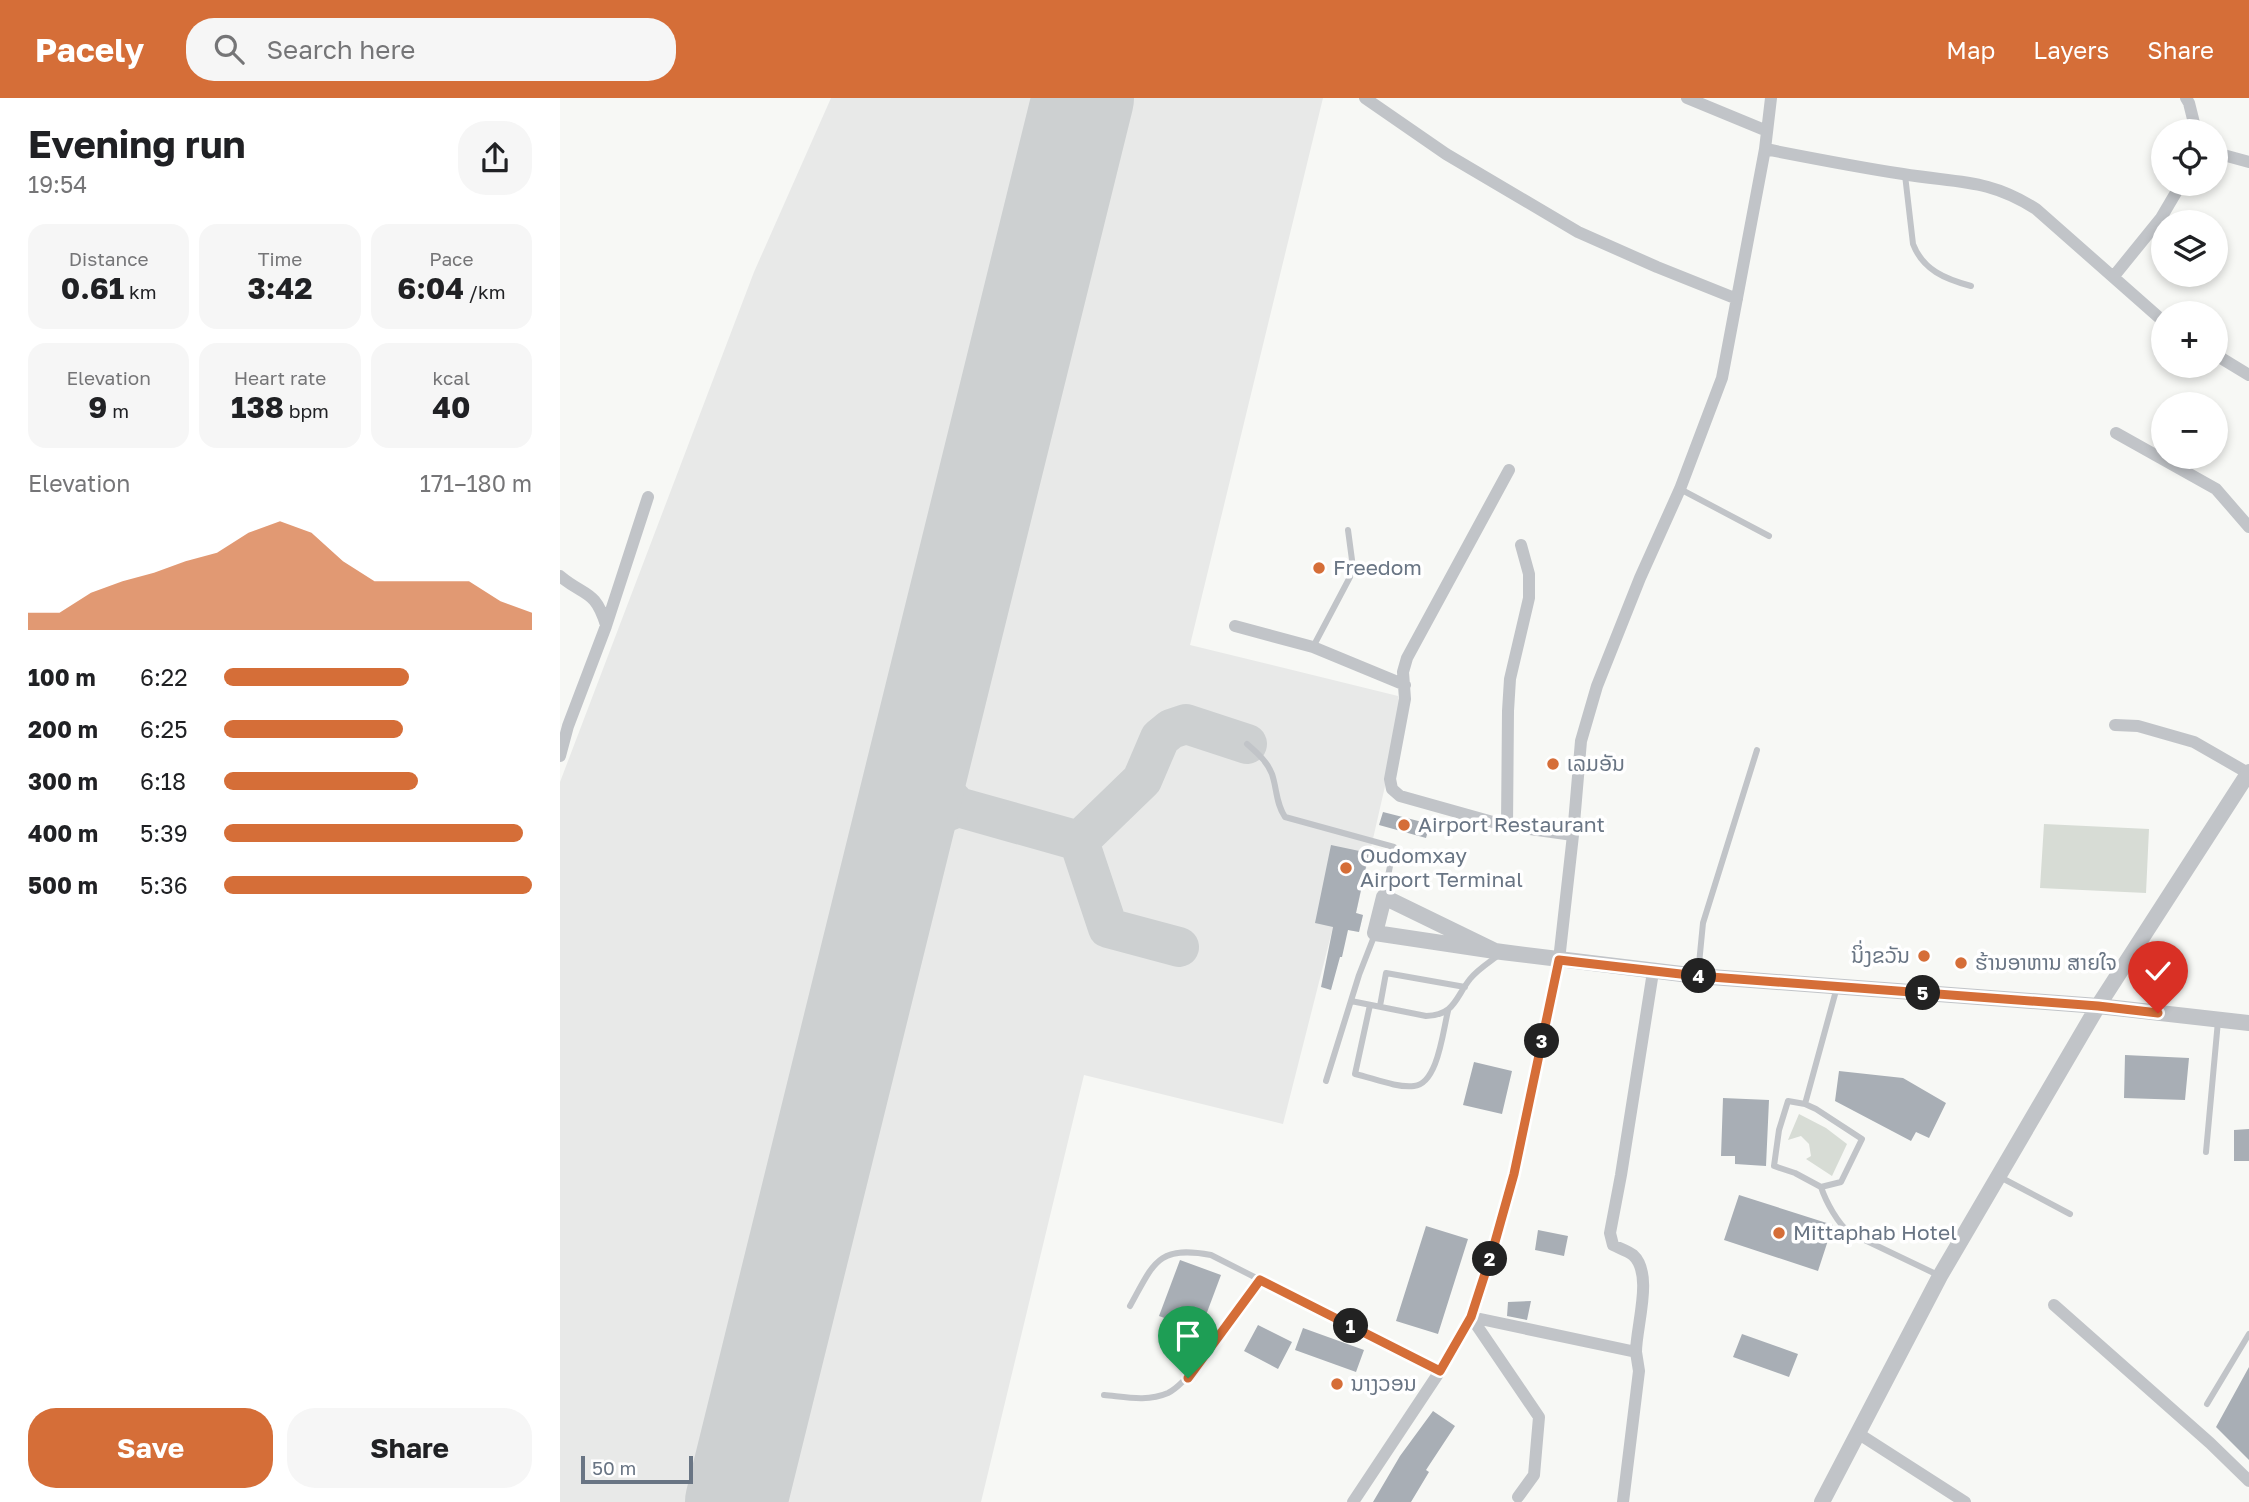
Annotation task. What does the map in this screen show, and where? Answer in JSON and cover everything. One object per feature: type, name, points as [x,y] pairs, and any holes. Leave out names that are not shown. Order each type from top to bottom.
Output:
[{"type":"street","points":[[1365,98],[1446,154],[1578,232],[1737,299]]},
{"type":"street","points":[[1686,98],[1767,131]]},
{"type":"street","points":[[1353,1502],[1440,1371],[1471,1317],[1493,1249],[1514,1174],[1559,960],[1581,741],[1597,686],[1640,578],[1680,489],[1722,378],[1765,149],[1771,98]]},
{"type":"street","points":[[2186,98],[2193,119]]},
{"type":"street","points":[[1765,149],[1905,175],[1955,180],[2016,196],[2036,209],[2151,310]]},
{"type":"street","points":[[2228,156],[2249,162]]},
{"type":"street","points":[[2114,276],[2161,218],[2173,196]]},
{"type":"street","points":[[2228,362],[2249,374]]},
{"type":"street","points":[[2116,433],[2217,489],[2249,527]]},
{"type":"street","points":[[1509,470],[1407,658],[1403,672],[1403,712],[1390,779],[1392,789],[1400,796],[1507,826],[1573,835]]},
{"type":"street","points":[[560,756],[648,497]]},
{"type":"street","points":[[1507,826],[1510,679],[1529,597],[1529,574],[1521,545]]},
{"type":"street","points":[[560,576],[587,593],[601,607],[606,626]]},
{"type":"street","points":[[1235,626],[1313,647],[1405,685]]},
{"type":"street","points":[[560,713],[568,726]]},
{"type":"street","points":[[1822,1502],[1940,1276],[1998,1176],[2098,1006],[2249,772],[2194,743],[2138,726],[2115,725]]},
{"type":"street","points":[[1498,951],[1384,897],[1375,933],[1559,960],[1653,972],[2098,1006],[2249,1023]]},
{"type":"street","points":[[1623,1502],[1639,1371],[1636,1334],[1645,1282],[1641,1266],[1632,1255],[1613,1245],[1610,1233],[1653,972]]},
{"type":"street","points":[[2054,1305],[2249,1481]]},
{"type":"street","points":[[1471,1317],[1636,1352]]},
{"type":"street","points":[[1471,1317],[1539,1417],[1534,1475],[1518,1497]]},
{"type":"street","points":[[1859,1434],[1965,1502]]},
{"type":"lane","points":[[1905,175],[1916,254],[1932,270],[1950,280],[1971,286]]},
{"type":"lane","points":[[1680,489],[1769,536]]},
{"type":"lane","points":[[1313,647],[1350,577],[1352,560],[1348,530]]},
{"type":"lane","points":[[1247,744],[1264,759],[1271,772],[1280,809],[1285,817],[1394,847],[1384,897]]},
{"type":"lane","points":[[1698,976],[1703,923],[1757,750]]},
{"type":"lane","points":[[1326,1081],[1375,933]]},
{"type":"lane","points":[[1370,1005],[1355,1074],[1405,1086],[1417,1086],[1425,1082],[1432,1073],[1448,1010],[1470,979],[1498,951]]},
{"type":"lane","points":[[1380,1006],[1387,973],[1465,987]]},
{"type":"lane","points":[[1805,1104],[1838,987]]},
{"type":"lane","points":[[1351,1001],[1426,1016],[1448,1010]]},
{"type":"lane","points":[[2206,1152],[2218,1020]]},
{"type":"lane","points":[[1788,1101],[1805,1104],[1862,1139],[1841,1182],[1822,1187],[1796,1173],[1774,1167],[1779,1130],[1788,1101]]},
{"type":"lane","points":[[1998,1176],[2070,1214]]},
{"type":"lane","points":[[1822,1187],[1825,1200],[1845,1230],[1940,1276]]},
{"type":"lane","points":[[1130,1306],[1150,1271],[1166,1255],[1186,1250],[1211,1255],[1440,1371]]},
{"type":"lane","points":[[1104,1395],[1144,1399],[1170,1392],[1188,1378],[1260,1280]]},
{"type":"lane","points":[[2207,1404],[2249,1335]]},
{"type":"shaded area","points":[[831,98],[1323,98],[1190,645],[1398,696],[1402,712],[1356,913],[1363,915],[1359,932],[1333,927],[1283,1124],[1084,1075],[981,1502],[560,1502],[560,782],[754,272]]},
{"type":"shaded area","points":[[2044,824],[2149,829],[2146,893],[2040,888]]},
{"type":"shaded area","points":[[1799,1114],[1826,1128],[1847,1144],[1832,1176],[1806,1159],[1811,1156],[1809,1144],[1801,1136],[1788,1140]]},
{"type":"building","name":"Airport Restaurant","points":[[1383,812],[1430,824],[1426,838],[1379,825]]},
{"type":"building","points":[[1331,845],[1369,853],[1356,913],[1363,915],[1359,932],[1348,930],[1331,990],[1321,987],[1333,927],[1315,923]]},
{"type":"building","points":[[2125,1055],[2189,1058],[2185,1100],[2124,1098]]},
{"type":"building","points":[[1474,1062],[1512,1071],[1502,1114],[1463,1105]]},
{"type":"building","points":[[1839,1071],[1903,1078],[1946,1103],[1929,1138],[1916,1132],[1911,1141],[1835,1101]]},
{"type":"building","points":[[1723,1098],[1769,1100],[1766,1166],[1735,1164],[1735,1156],[1721,1156]]},
{"type":"building","points":[[2249,1129],[2249,1161],[2234,1161],[2234,1130]]},
{"type":"building","name":"Mittaphab Hotel","points":[[1739,1195],[1833,1225],[1818,1271],[1724,1240]]},
{"type":"building","points":[[1426,1226],[1468,1239],[1438,1334],[1396,1321]]},
{"type":"building","points":[[1538,1230],[1568,1236],[1564,1256],[1535,1250]]},
{"type":"building","points":[[1180,1260],[1221,1275],[1200,1331],[1159,1316]]},
{"type":"building","points":[[1531,1301],[1527,1320],[1507,1316],[1508,1302]]},
{"type":"building","points":[[1258,1325],[1292,1342],[1278,1369],[1244,1351]]},
{"type":"building","points":[[1303,1328],[1364,1350],[1356,1372],[1295,1350]]},
{"type":"building","points":[[1742,1334],[1798,1354],[1789,1377],[1733,1357]]},
{"type":"building","points":[[2249,1367],[2249,1460],[2216,1427]]},
{"type":"building","points":[[1433,1411],[1455,1426],[1426,1470],[1429,1472],[1411,1502],[1373,1502],[1400,1456]]},
{"type":"taxiway","points":[[1079,841],[1142,780],[1160,738],[1171,729],[1186,724],[1247,744]]},
{"type":"taxiway","points":[[922,750],[938,786],[958,807],[1079,841]]},
{"type":"taxiway","points":[[895,863],[920,828],[958,807]]},
{"type":"taxiway","points":[[1079,841],[1108,928],[1179,947]]},
{"type":"runway","points":[[736,1502],[1083,98]]},
{"type":"place","name":"Freedom","points":[[1319,568]]},
{"type":"place","name":"ເລມອັນ","points":[[1553,764]]},
{"type":"place","name":"Airport Restaurant","points":[[1404,825]]},
{"type":"place","name":"Oudomxay Airport Terminal","points":[[1346,868]]},
{"type":"place","name":"ນິ່ງຂວັນ","points":[[1924,956]]},
{"type":"place","name":"ຮ້ານອາຫານ ສາຍໃຈ","points":[[1961,963]]},
{"type":"place","name":"Mittaphab Hotel","points":[[1779,1233]]},
{"type":"place","name":"ນາງວອນ","points":[[1337,1384]]},
{"type":"route","points":[[1188,1378],[1260,1280],[1440,1371],[1471,1317],[1493,1249],[1514,1174],[1559,960],[1698,976],[2098,1006],[2158,1013]]}]
